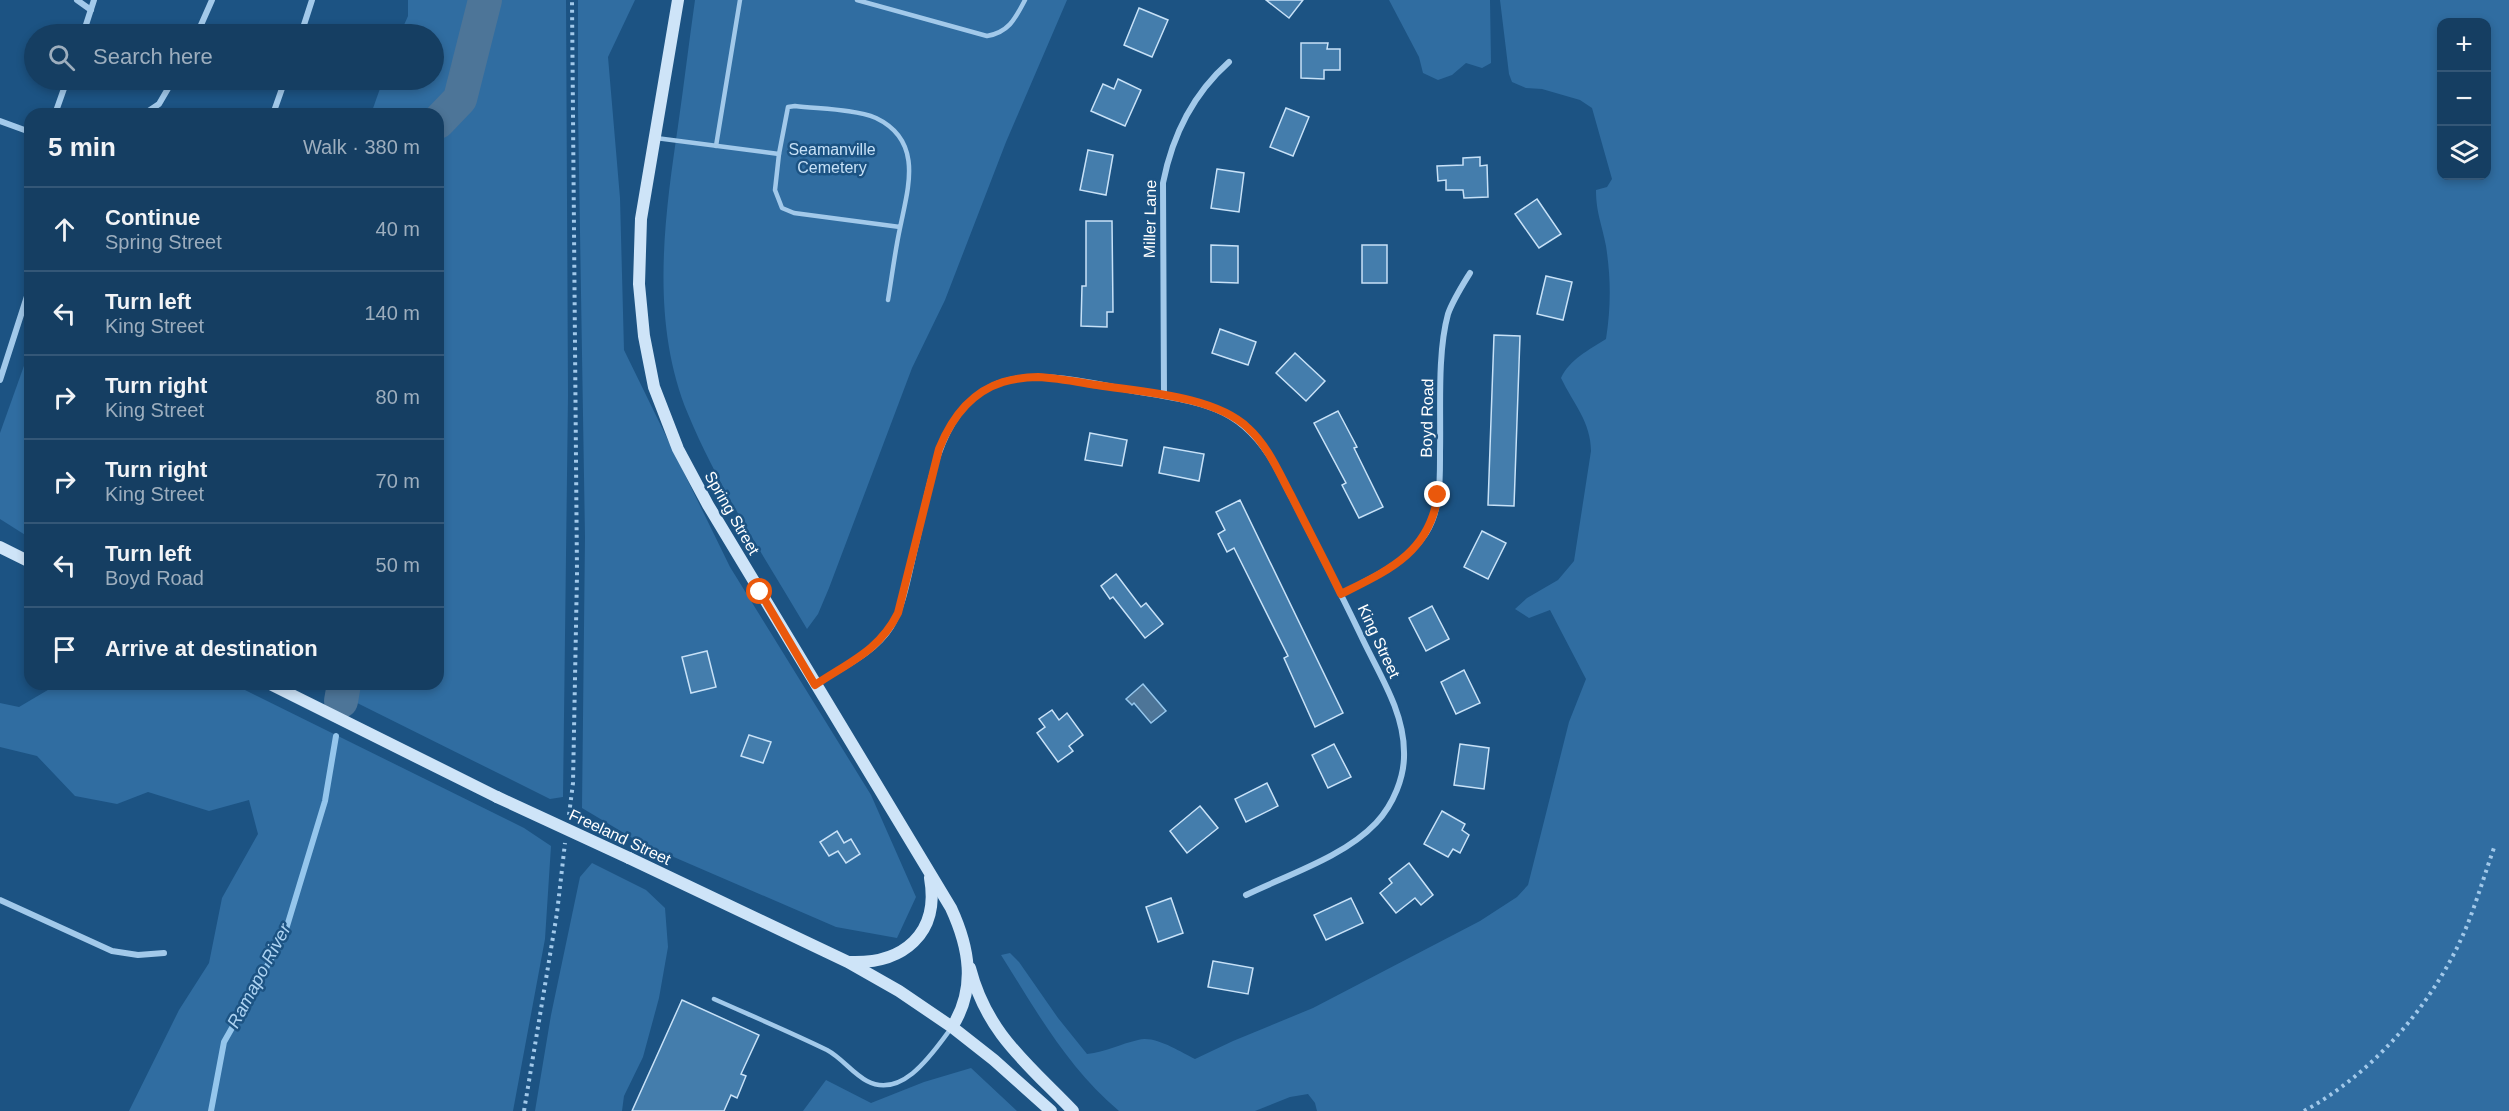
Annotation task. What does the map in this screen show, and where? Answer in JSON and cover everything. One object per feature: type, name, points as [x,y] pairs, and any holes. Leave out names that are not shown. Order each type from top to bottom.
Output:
[{"type":"street","points":[[77,0],[91,10]]},
{"type":"street","points":[[86,24],[94,0]]},
{"type":"street","points":[[201,24],[212,0]]},
{"type":"street","points":[[304,24],[312,0]]},
{"type":"street","name":"Spring Street","points":[[678,0],[641,219],[639,284],[644,336],[654,387],[678,449],[708,505],[928,868],[962,932],[969,962],[961,1005],[952,1027]]},
{"type":"street","name":"Miller Lane","points":[[1164,396],[1162,183],[1182,124],[1203,90],[1229,62]]},
{"type":"street","points":[[58,108],[64,90]]},
{"type":"street","points":[[153,108],[159,104],[167,90]]},
{"type":"street","points":[[275,108],[281,90]]},
{"type":"street","points":[[0,121],[24,130]]},
{"type":"street","name":"Boyd Road","points":[[1341,594],[1392,568],[1428,531],[1436,505],[1439,483],[1444,333],[1449,313],[1470,273]]},
{"type":"street","points":[[0,380],[24,306]]},
{"type":"street","name":"King Street","points":[[815,685],[871,649],[891,628],[905,590],[939,449],[955,418],[975,397],[1002,382],[1036,377],[1164,396],[1222,411],[1248,427],[1267,450],[1395,706],[1404,753],[1401,777],[1395,794],[1383,815],[1353,843],[1246,895]]},
{"type":"street","points":[[0,547],[24,559]]},
{"type":"street","name":"Freeland Street","points":[[282,690],[497,797],[848,962],[899,991],[952,1027],[994,1060],[1051,1111]]},
{"type":"street","points":[[848,962],[867,963],[896,954],[919,936],[933,910],[934,897],[928,868]]},
{"type":"street","points":[[0,900],[112,951],[138,955],[164,953]]},
{"type":"street","points":[[969,962],[982,1005],[1008,1045],[1073,1111]]},
{"type":"lane","points":[[716,146],[740,0]]},
{"type":"lane","points":[[857,0],[987,36],[1003,32],[1010,27],[1024,0]]},
{"type":"lane","points":[[888,300],[909,189],[910,163],[902,143],[894,131],[867,115],[788,107],[775,190],[779,203],[787,211],[900,227]]},
{"type":"lane","points":[[654,138],[779,154]]},
{"type":"lane","points":[[714,999],[830,1052],[856,1074],[876,1085],[895,1082],[920,1068],[952,1027]]},
{"type":"path","points":[[568,818],[573,783],[577,574],[572,0]]},
{"type":"path","points":[[524,1111],[557,913],[566,842]]},
{"type":"path","points":[[2304,1111],[2332,1095],[2359,1073],[2398,1035],[2419,1008],[2465,930],[2495,845]]},
{"type":"green space","points":[[408,0],[566,0],[568,395],[563,797],[550,799],[331,690],[444,690],[444,108],[373,108],[379,90],[444,90],[444,24],[404,24],[408,16]]},
{"type":"green space","points":[[578,0],[635,0],[608,57],[620,198],[624,350],[730,567],[871,795],[916,897],[897,938],[836,927],[639,842],[582,808],[585,537]]},
{"type":"green space","name":"Seamanville Cemetery","points":[[695,0],[1067,0],[1006,142],[945,300],[912,368],[829,588],[818,614],[807,629],[744,523],[700,442],[676,379],[668,344],[664,307],[665,235]]},
{"type":"green space","points":[[1389,0],[1490,0],[1491,63],[1482,68],[1466,63],[1452,75],[1438,80],[1423,73],[1419,57]]},
{"type":"green space","points":[[1500,0],[2509,0],[2509,1111],[1317,1111],[1315,1103],[1308,1094],[1290,1097],[1255,1111],[1119,1111],[1100,1094],[1054,1038],[1001,955],[1010,953],[1019,962],[1058,1018],[1087,1054],[1145,1039],[1167,1045],[1195,1059],[1313,1008],[1480,921],[1517,897],[1528,885],[1569,722],[1586,679],[1550,610],[1529,618],[1515,609],[1527,598],[1558,580],[1574,561],[1591,451],[1585,422],[1561,378],[1569,365],[1606,339],[1610,304],[1609,270],[1596,190],[1607,187],[1612,179],[1592,108],[1580,100],[1542,89],[1526,88],[1512,82],[1509,74]]},
{"type":"green space","points":[[24,366],[24,534],[0,519],[0,433]]},
{"type":"green space","points":[[48,690],[245,690],[524,828],[551,846],[545,939],[513,1111],[129,1111],[179,1010],[209,963],[222,898],[258,834],[249,800],[209,811],[148,792],[117,804],[75,796],[37,756],[0,747],[0,703],[19,707]]},
{"type":"green space","points":[[592,863],[646,890],[665,908],[668,947],[659,998],[643,1057],[624,1096],[622,1111],[535,1111],[551,1015],[580,877]]},
{"type":"green space","points":[[971,1068],[1017,1111],[803,1111],[826,1080],[871,1103],[924,1082]]},
{"type":"shaded area","points":[[1143,684],[1166,711],[1151,723],[1134,703],[1132,705],[1126,699]]},
{"type":"building","points":[[1266,0],[1303,0],[1289,18]]},
{"type":"building","points":[[1139,8],[1168,20],[1152,57],[1124,45]]},
{"type":"building","points":[[1301,43],[1328,43],[1327,49],[1340,49],[1340,70],[1324,70],[1324,79],[1301,78]]},
{"type":"building","points":[[1118,79],[1141,90],[1125,126],[1091,111],[1103,84],[1114,89]]},
{"type":"building","points":[[1286,108],[1309,117],[1293,156],[1270,147]]},
{"type":"building","points":[[1088,150],[1113,155],[1106,195],[1080,190]]},
{"type":"building","points":[[1480,157],[1480,166],[1487,165],[1488,197],[1464,198],[1463,190],[1446,190],[1446,180],[1438,181],[1437,166],[1463,165],[1463,158]]},
{"type":"building","points":[[1217,169],[1244,173],[1239,212],[1211,208]]},
{"type":"building","points":[[1537,199],[1561,234],[1539,248],[1515,214]]},
{"type":"building","points":[[1086,221],[1112,221],[1113,312],[1107,312],[1107,327],[1081,326],[1082,286],[1086,286]]},
{"type":"building","points":[[1211,245],[1238,246],[1238,283],[1211,282]]},
{"type":"building","points":[[1362,245],[1387,245],[1387,283],[1362,283]]},
{"type":"building","points":[[1546,276],[1572,282],[1563,320],[1537,314]]},
{"type":"building","points":[[1220,329],[1256,342],[1248,365],[1212,353]]},
{"type":"building","points":[[1494,335],[1520,336],[1514,506],[1488,505]]},
{"type":"building","points":[[1295,353],[1325,381],[1306,401],[1276,373]]},
{"type":"building","points":[[1338,411],[1357,447],[1354,448],[1383,507],[1359,518],[1342,485],[1346,483],[1314,423]]},
{"type":"building","points":[[1090,433],[1127,440],[1122,466],[1085,460]]},
{"type":"building","points":[[1164,447],[1204,454],[1199,481],[1159,473]]},
{"type":"building","points":[[1240,500],[1343,713],[1315,727],[1284,658],[1288,656],[1234,548],[1227,552],[1218,534],[1225,530],[1216,512]]},
{"type":"building","points":[[1482,531],[1506,543],[1488,579],[1464,567]]},
{"type":"building","points":[[1116,574],[1141,607],[1146,603],[1163,624],[1145,638],[1113,597],[1110,599],[1101,586]]},
{"type":"building","points":[[1432,606],[1449,639],[1426,651],[1409,618]]},
{"type":"building","points":[[707,651],[716,687],[691,693],[682,657]]},
{"type":"building","points":[[1464,670],[1480,703],[1456,714],[1441,682]]},
{"type":"building","points":[[1052,710],[1059,720],[1067,713],[1083,735],[1069,746],[1073,751],[1058,762],[1037,733],[1045,727],[1039,719]]},
{"type":"building","points":[[749,735],[771,742],[763,763],[741,756]]},
{"type":"building","points":[[1334,744],[1351,777],[1328,788],[1312,755]]},
{"type":"building","points":[[1460,744],[1489,748],[1484,789],[1454,785]]},
{"type":"building","points":[[1267,783],[1278,806],[1246,822],[1235,799]]},
{"type":"building","points":[[1200,806],[1218,828],[1187,853],[1170,831]]},
{"type":"building","points":[[1442,811],[1465,824],[1462,830],[1469,835],[1460,853],[1453,849],[1448,857],[1424,844]]},
{"type":"building","points":[[837,831],[844,843],[851,839],[860,854],[846,863],[838,851],[829,856],[820,842]]},
{"type":"building","points":[[1409,863],[1433,895],[1421,905],[1415,898],[1396,913],[1380,893],[1392,883],[1389,879]]},
{"type":"building","points":[[1171,898],[1183,933],[1158,942],[1146,907]]},
{"type":"building","points":[[1351,898],[1363,923],[1326,940],[1314,915]]},
{"type":"building","points":[[1213,961],[1253,968],[1248,994],[1208,987]]},
{"type":"building","points":[[682,1000],[759,1035],[741,1074],[746,1076],[737,1098],[731,1095],[724,1111],[632,1111]]},
{"type":"waterway","name":"Ramapo River","points":[[444,116],[460,99],[485,0]]},
{"type":"waterway","name":"Ramapo River","points":[[341,701],[343,690]]},
{"type":"waterway","name":"Ramapo River","points":[[211,1111],[224,1042],[284,936],[325,801],[336,736]]},
{"type":"route","points":[[760,592],[815,685],[871,649],[891,628],[898,613],[939,449],[946,433],[955,418],[975,397],[1002,382],[1022,378],[1048,378],[1181,399],[1209,406],[1233,416],[1248,427],[1267,450],[1341,594],[1392,568],[1418,544],[1428,531],[1438,495]]}]
